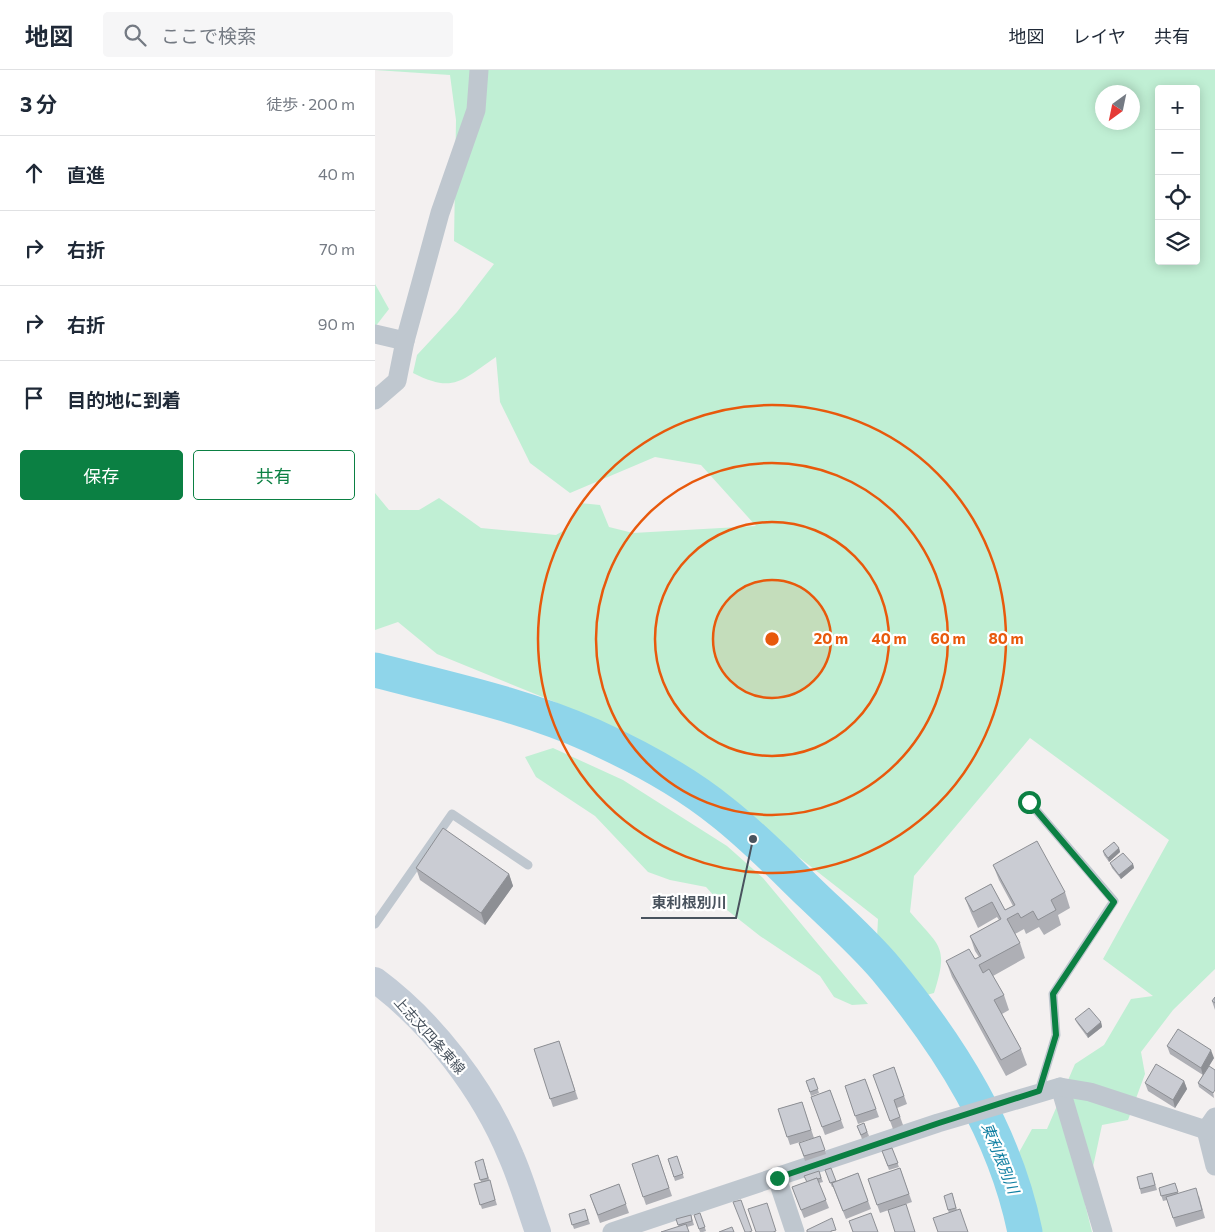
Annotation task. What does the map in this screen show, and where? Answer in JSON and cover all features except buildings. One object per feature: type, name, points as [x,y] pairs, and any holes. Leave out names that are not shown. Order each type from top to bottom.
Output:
[{"type":"main road","name":"上志文四条東線","points":[[375,980],[397,997],[465,1072],[512,1157],[538,1232]]},
{"type":"street","points":[[375,400],[397,381],[405,341],[439,213],[476,110],[479,70]]},
{"type":"street","points":[[375,334],[405,341]]},
{"type":"street","points":[[1060,1087],[1103,1232]]},
{"type":"street","points":[[612,1232],[960,1116],[1039,1091],[1060,1087],[1090,1092],[1212,1127],[1215,1166]]},
{"type":"street","points":[[777,1178],[795,1232]]},
{"type":"lane","points":[[1029,802],[1114,902],[1053,994],[1056,1035],[1039,1091]]},
{"type":"lane","points":[[375,924],[451,814],[528,865]]},
{"type":"green space","points":[[375,70],[1215,70],[1215,969],[1173,1010],[1141,1052],[1145,1074],[1128,1120],[1102,1125],[1085,1204],[1092,1232],[1037,1232],[1017,1156],[1032,1129],[1047,1129],[1075,1064],[1104,1045],[1131,999],[1153,996],[1103,959],[1169,840],[1030,738],[914,876],[910,912],[935,941],[941,956],[939,977],[934,993],[915,998],[877,938],[878,919],[728,802],[646,749],[555,702],[437,654],[398,622],[375,630],[375,493],[389,510],[419,510],[439,498],[481,528],[556,535],[568,528],[580,503],[600,505],[609,527],[633,533],[756,526],[701,465],[655,457],[570,493],[530,463],[500,402],[496,357],[457,382],[438,383],[413,373],[417,355],[457,312],[494,264],[454,241],[456,120],[450,75]]},
{"type":"green space","points":[[375,284],[389,309],[375,327]]},
{"type":"green space","points":[[553,748],[623,780],[727,846],[763,878],[868,1004],[852,1005],[834,997],[820,976],[760,936],[727,910],[706,887],[670,880],[648,872],[595,816],[536,777],[525,757]]},
{"type":"waterway","name":"東利根別川","points":[[375,670],[458,691],[540,715],[593,736],[676,780],[734,822],[850,931],[910,998],[953,1060],[989,1126],[1004,1160],[1016,1195],[1025,1232]]},
{"type":"place","name":"東利根別川","points":[[753,839]]},
{"type":"route","points":[[777,1178],[1039,1091],[1056,1035],[1053,994],[1114,902],[1029,802]]}]
